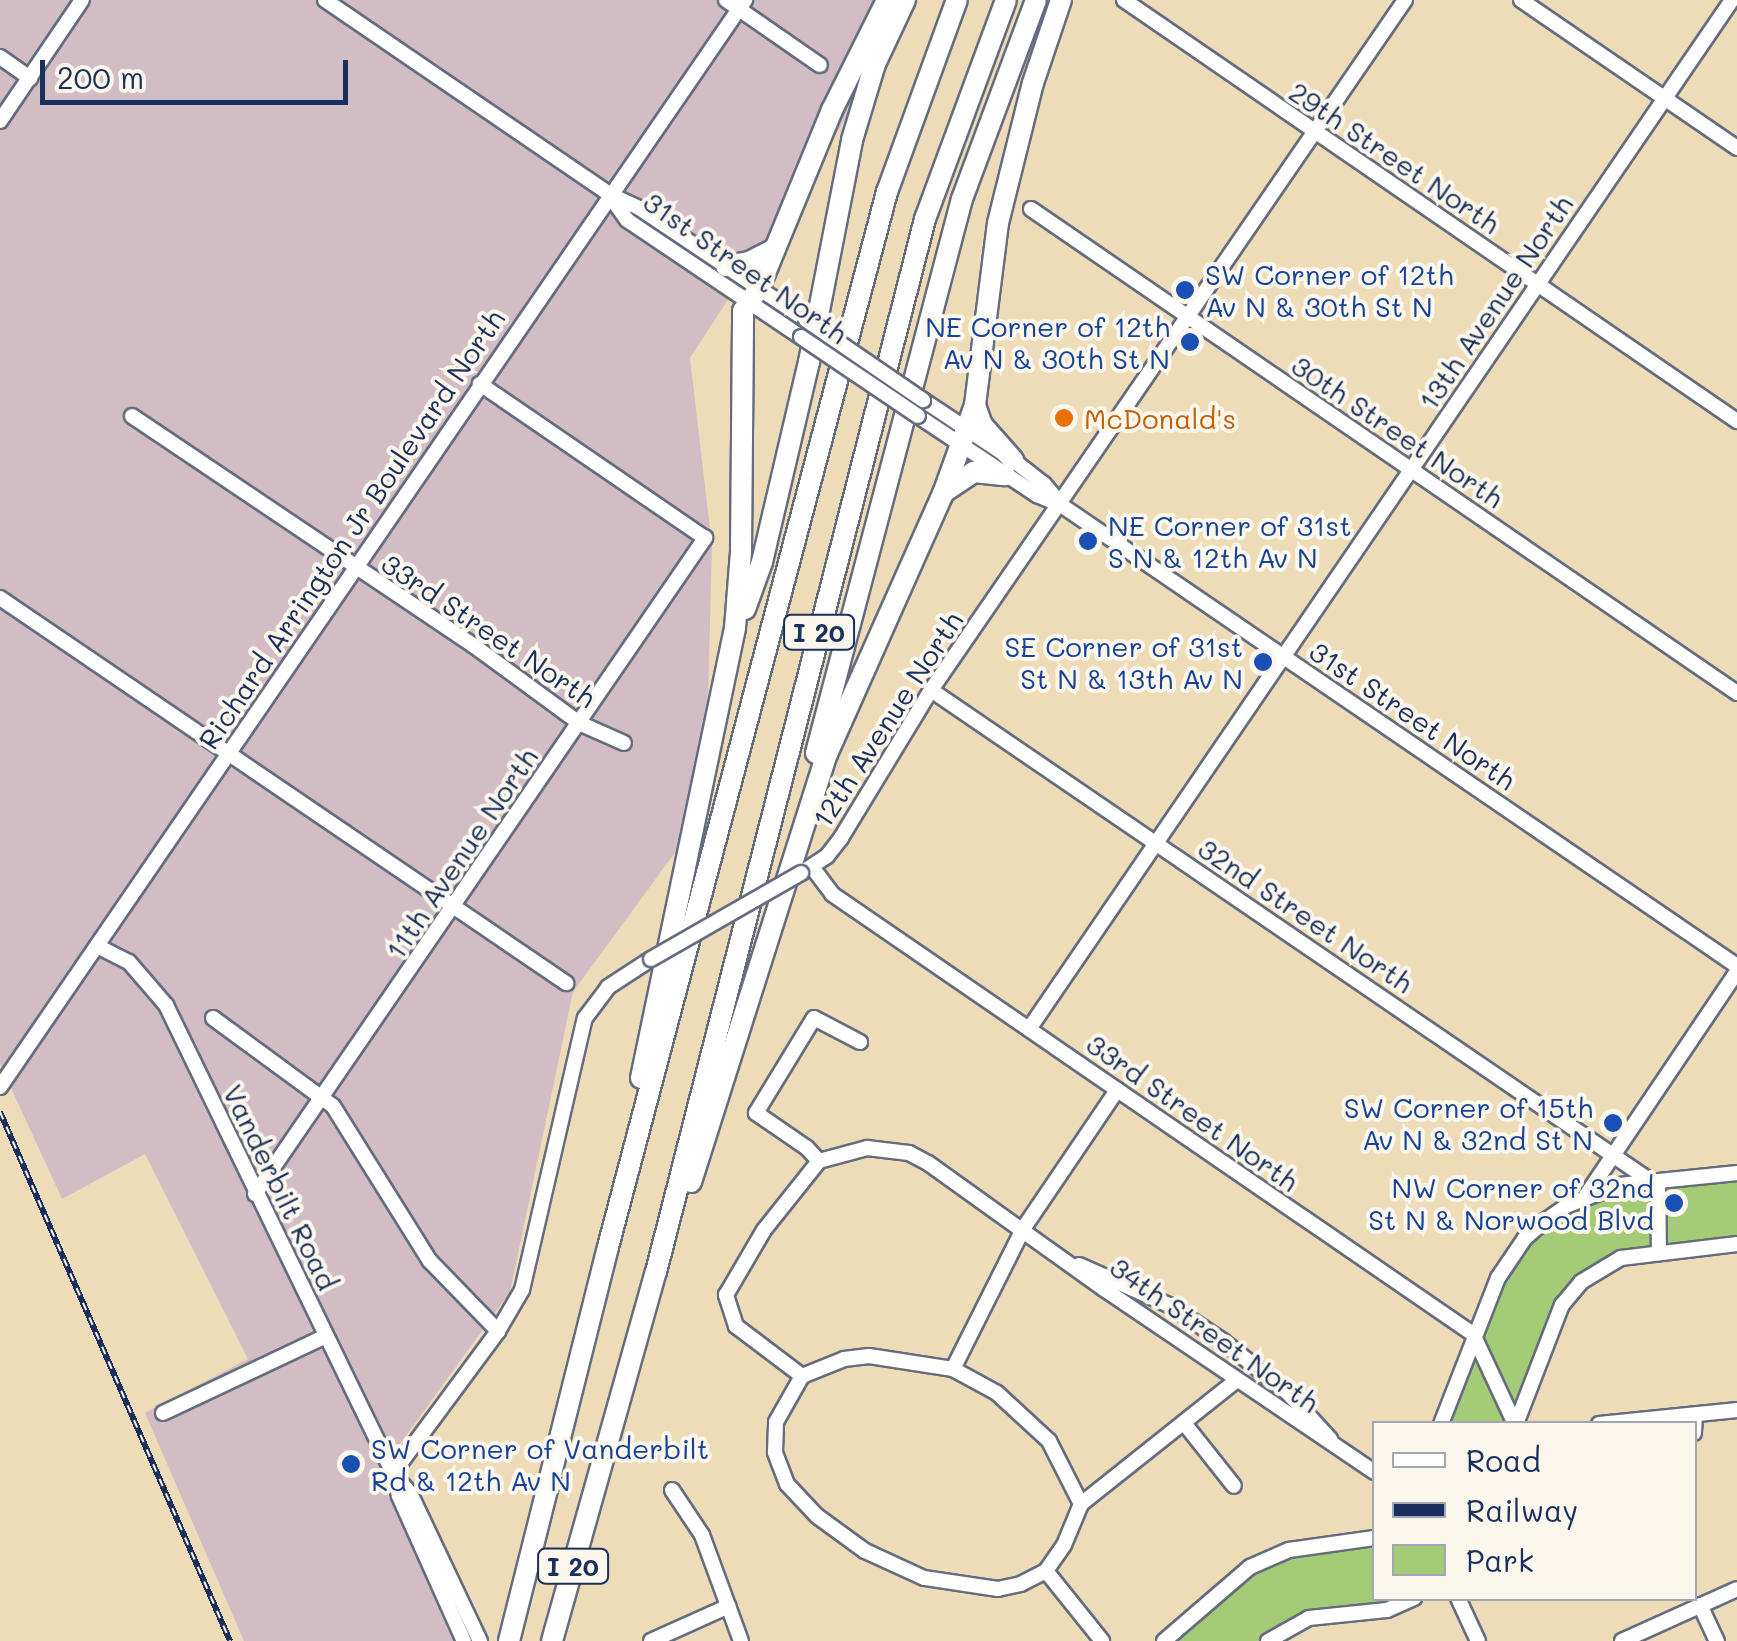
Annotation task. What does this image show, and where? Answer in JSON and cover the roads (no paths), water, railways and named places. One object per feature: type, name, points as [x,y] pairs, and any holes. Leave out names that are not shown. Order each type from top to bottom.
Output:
[{"type":"highway","points":[[608,1246],[739,595],[744,312],[842,88],[887,0]]},
{"type":"highway","points":[[729,658],[765,547],[809,362],[852,140],[876,64],[904,0]]},
{"type":"highway","name":"I 20","points":[[509,1639],[608,1246],[882,211],[957,0]]},
{"type":"highway","name":"I 20","points":[[552,1641],[656,1272],[925,219],[981,58],[1006,0]]},
{"type":"highway","points":[[752,997],[962,198],[1036,0]]},
{"type":"highway","points":[[656,1272],[685,1200],[827,754],[943,494],[975,405],[990,273],[1017,143],[1061,0]]},
{"type":"highway","points":[[726,266],[749,262],[771,251]]},
{"type":"highway","points":[[943,494],[974,472],[1009,468],[982,426],[975,405]]},
{"type":"street","points":[[0,121],[82,0]]},
{"type":"street","name":"31st Street North","points":[[325,0],[609,194],[639,208],[726,266],[801,337],[918,416],[963,436]]},
{"type":"street","name":"29th Street North","points":[[1124,0],[1737,422]]},
{"type":"street","name":"12th Avenue North","points":[[393,1473],[498,1330],[522,1290],[585,1018],[608,987],[650,958],[806,870],[842,838],[931,690],[1404,0]]},
{"type":"street","points":[[1521,0],[1737,148]]},
{"type":"street","name":"13th Avenue North","points":[[1029,1029],[1732,0]]},
{"type":"street","points":[[736,3],[820,65]]},
{"type":"street","name":"Richard Arrington Jr Boulevard North","points":[[0,1087],[736,3]]},
{"type":"street","points":[[0,57],[30,78]]},
{"type":"street","name":"31st Street North","points":[[609,194],[628,220],[754,295],[806,320],[923,400],[963,436],[1009,468],[1044,484],[1061,505],[1737,969]]},
{"type":"street","name":"30th Street North","points":[[1031,209],[1737,693]]},
{"type":"street","name":"11th Avenue North","points":[[255,1194],[456,908],[705,538],[480,384]]},
{"type":"street","name":"33rd Street North","points":[[132,416],[353,568],[474,645],[580,723],[624,743]]},
{"type":"street","points":[[0,598],[566,983]]},
{"type":"street","name":"32nd Street North","points":[[931,690],[1655,1182]]},
{"type":"street","name":"33rd Street North","points":[[806,870],[832,894],[1474,1334]]},
{"type":"street","name":"Vanderbilt Road","points":[[97,946],[129,962],[166,1005],[393,1473],[399,1496],[464,1641]]},
{"type":"street","points":[[1584,1198],[1737,969]]},
{"type":"street","points":[[213,1018],[333,1106],[430,1261],[498,1330]]},
{"type":"street","points":[[802,1376],[736,1326],[726,1295],[744,1260],[819,1161],[807,1148],[756,1113],[814,1018],[860,1042]]},
{"type":"street","points":[[953,1369],[1023,1229],[1117,1090]]},
{"type":"street","name":"34th Street North","points":[[819,1161],[867,1148],[909,1153],[1372,1471]]},
{"type":"street","points":[[1442,1421],[1498,1278],[1525,1238],[1584,1198],[1619,1185],[1737,1174]]},
{"type":"street","points":[[1655,1182],[1659,1252]]},
{"type":"street","points":[[1516,1421],[1562,1305],[1580,1282],[1621,1258],[1737,1244]]},
{"type":"street","name":"34th Street North","points":[[1069,1261],[1148,1294],[1223,1342],[1287,1392],[1334,1444]]},
{"type":"street","points":[[1474,1334],[1514,1421]]},
{"type":"street","points":[[163,1413],[326,1336]]},
{"type":"street","points":[[1080,1504],[1050,1440],[997,1394],[953,1369],[868,1356],[844,1359],[802,1376],[776,1422],[775,1452],[787,1484],[817,1516],[865,1550],[924,1578],[998,1589],[1046,1572],[1064,1545],[1080,1504],[1237,1380]]},
{"type":"street","points":[[1632,1421],[1737,1410]]},
{"type":"street","points":[[1695,1415],[1695,1421]]},
{"type":"street","points":[[1184,1423],[1234,1486]]},
{"type":"street","name":"Vanderbilt Road","points":[[393,1473],[410,1493],[480,1641]]},
{"type":"street","points":[[672,1490],[702,1535],[742,1641]]},
{"type":"street","points":[[1164,1641],[1250,1567],[1289,1550],[1372,1538]]},
{"type":"street","points":[[1046,1572],[1102,1641]]},
{"type":"street","points":[[1622,1641],[1694,1604],[1737,1589]]},
{"type":"street","points":[[1268,1641],[1308,1618],[1386,1610],[1407,1601]]},
{"type":"street","points":[[1459,1601],[1478,1641]]},
{"type":"street","points":[[1694,1604],[1717,1641]]},
{"type":"street","points":[[651,1641],[728,1606]]},
{"type":"railway","points":[[0,1112],[230,1641]]},
{"type":"place","name":"SW Corner of 12th Av N & 30th St N","points":[[1185,290]]},
{"type":"place","name":"NE Corner of 12th Av N & 30th St N","points":[[1190,342]]},
{"type":"place","name":"McDonald's","points":[[1064,418]]},
{"type":"place","name":"NE Corner of 31st S N & 12th Av N","points":[[1088,541]]},
{"type":"place","name":"SE Corner of 31st St N & 13th Av N","points":[[1263,662]]},
{"type":"place","name":"SW Corner of 15th Av N & 32nd St N","points":[[1613,1123]]},
{"type":"place","name":"NW Corner of 32nd St N & Norwood Blvd","points":[[1674,1203]]},
{"type":"place","name":"SW Corner of Vanderbilt Rd & 12th Av N","points":[[351,1464]]}]
